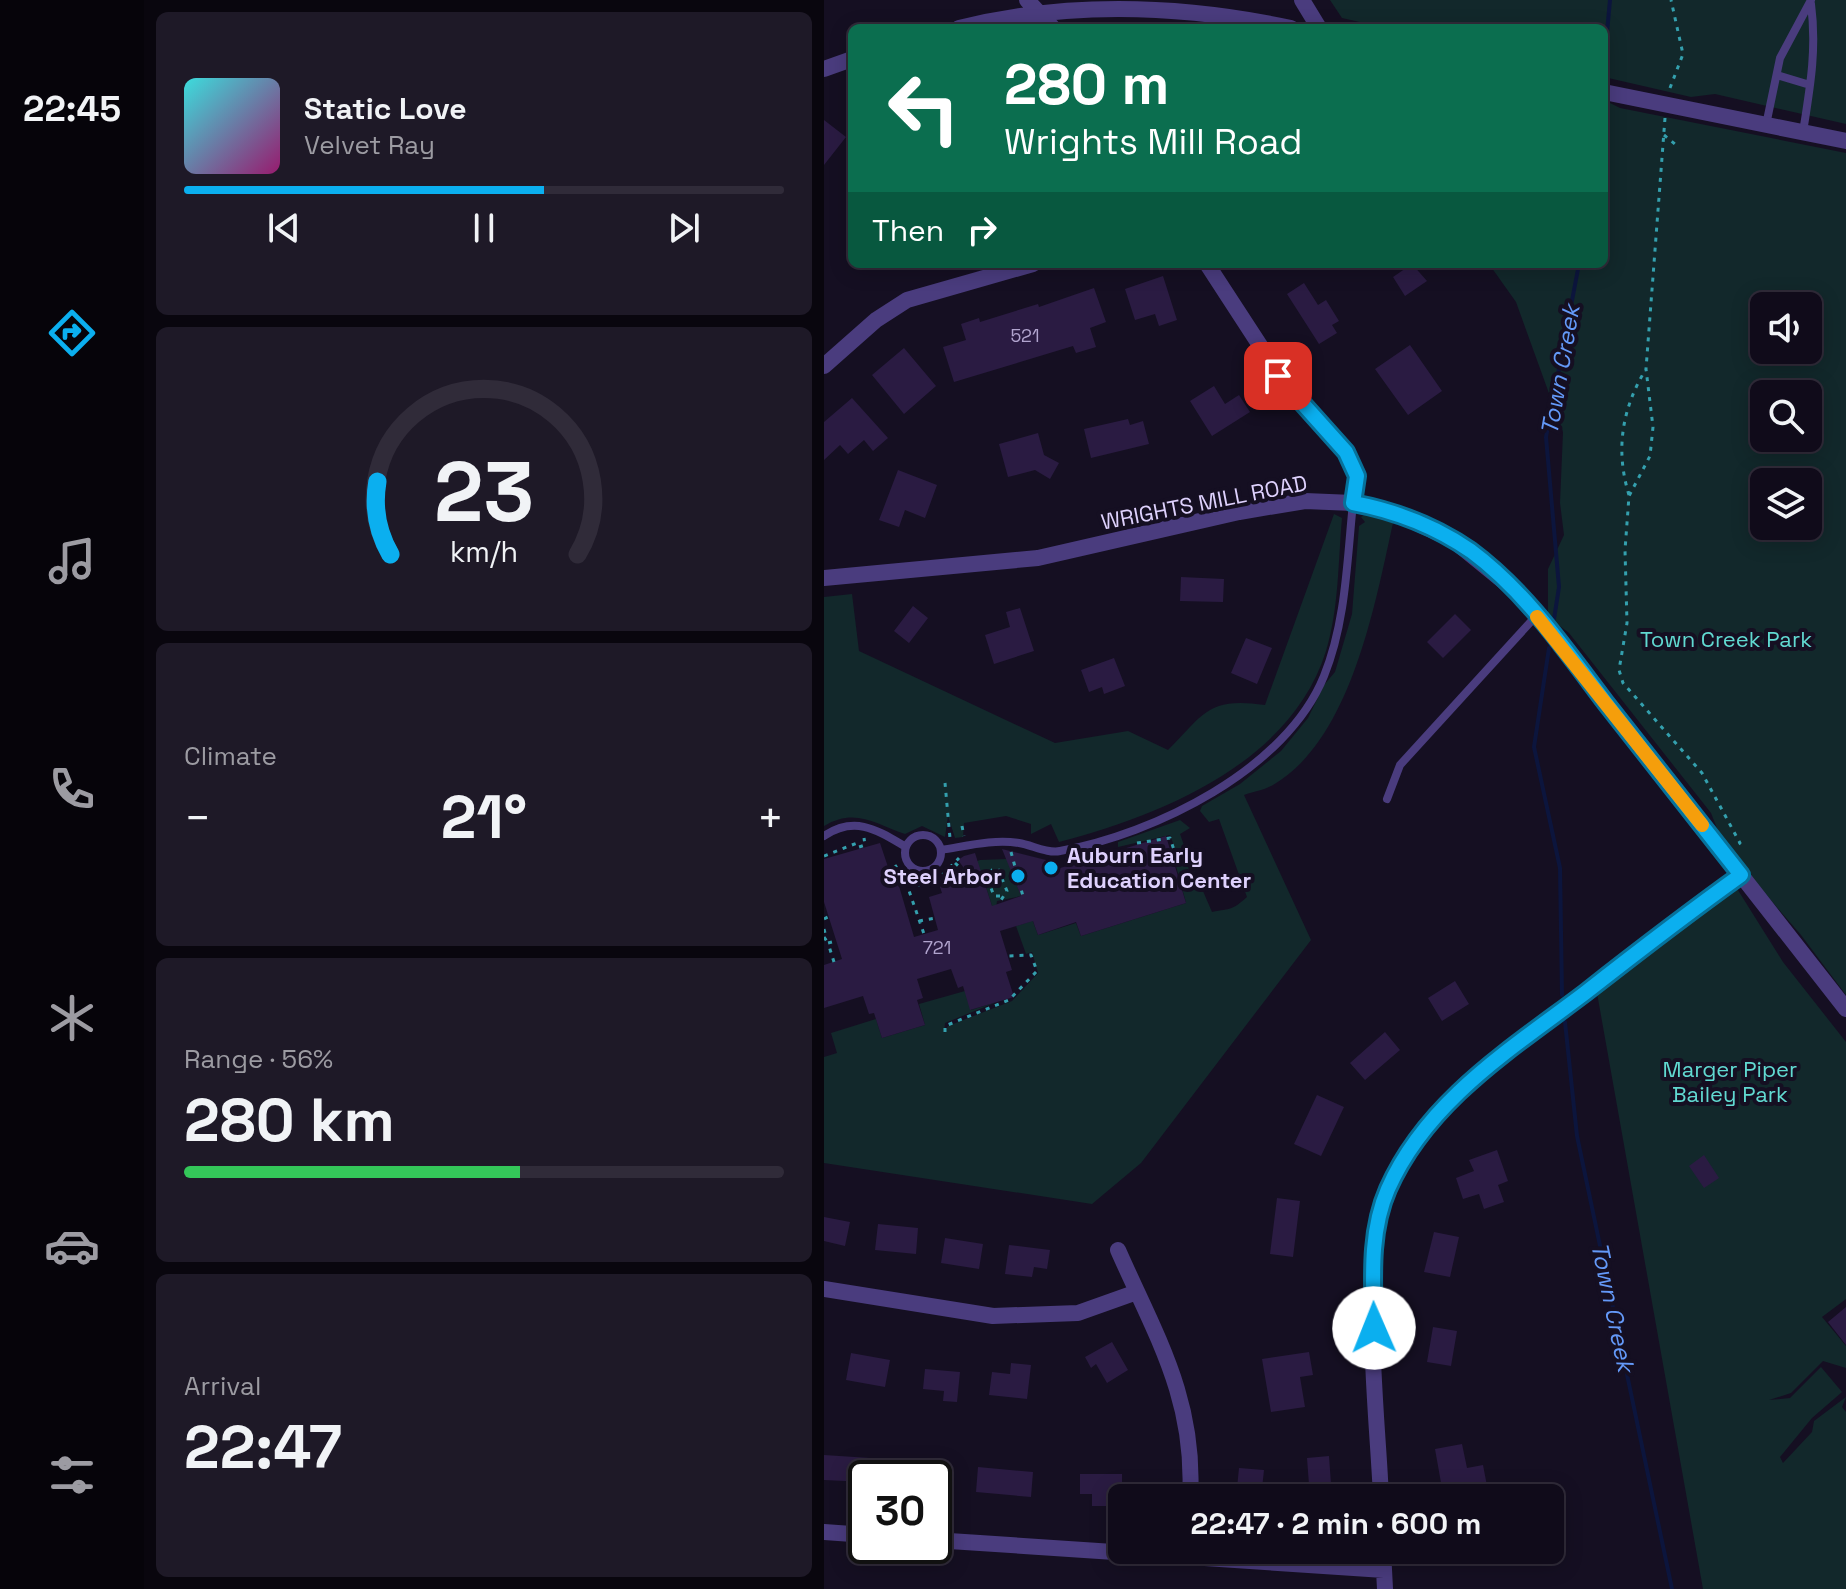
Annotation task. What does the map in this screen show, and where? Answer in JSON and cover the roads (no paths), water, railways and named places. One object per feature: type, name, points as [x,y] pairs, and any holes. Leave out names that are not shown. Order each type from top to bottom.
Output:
[{"type":"street","points":[[1027,0],[1050,24]]},
{"type":"street","points":[[1302,0],[1317,24]]},
{"type":"street","points":[[981,24],[1041,13],[1122,9],[1194,12],[1267,24]]},
{"type":"street","points":[[824,69],[848,60]]},
{"type":"street","points":[[1608,93],[1846,141]]},
{"type":"street","points":[[824,366],[876,320],[907,300],[1019,268]]},
{"type":"street","points":[[1210,268],[1291,393],[1346,452],[1357,476],[1353,503]]},
{"type":"street","name":"WRIGHTS MILL ROAD","points":[[824,578],[1038,558],[1305,501],[1353,503],[1395,513],[1453,540],[1488,565],[1536,616],[1846,1009]]},
{"type":"street","points":[[1381,1484],[1373,1258],[1387,1190],[1412,1145],[1445,1103],[1473,1078],[1741,875]]},
{"type":"street","points":[[1118,1250],[1173,1372],[1188,1425],[1192,1459],[1191,1484]]},
{"type":"street","points":[[824,1289],[993,1316],[1078,1313],[1137,1292]]},
{"type":"street","points":[[824,1532],[848,1534]]},
{"type":"street","points":[[952,1541],[1108,1550]]},
{"type":"street","points":[[1310,1564],[1384,1570]]},
{"type":"street","points":[[1384,1564],[1385,1589]]},
{"type":"lane","points":[[1766,125],[1789,38],[1811,2]]},
{"type":"lane","points":[[1803,132],[1816,36],[1811,2]]},
{"type":"lane","points":[[1777,75],[1810,85]]},
{"type":"lane","points":[[941,850],[984,843],[1017,843],[1057,852],[1086,844],[1173,816],[1263,756],[1301,715],[1324,677],[1339,622],[1353,503]]},
{"type":"lane","points":[[1387,799],[1400,765],[1536,616]]},
{"type":"lane","points":[[824,836],[836,828],[868,825],[906,847]]},
{"type":"lane","points":[[925,835],[935,839],[941,850],[935,866],[924,871],[908,864],[906,847],[913,838],[925,835]]},
{"type":"waterway","name":"Town Creek","points":[[1608,24],[1610,0]]},
{"type":"waterway","name":"Town Creek","points":[[1554,619],[1559,587],[1546,437],[1578,268]]},
{"type":"waterway","name":"Town Creek","points":[[1549,648],[1534,747],[1560,868],[1562,995]]},
{"type":"waterway","name":"Town Creek","points":[[1565,1022],[1577,1136],[1672,1589]]},
{"type":"place","name":"Auburn Early Education Center","points":[[1051,868]]},
{"type":"place","name":"Steel Arbor","points":[[1018,876]]},
{"type":"park label","name":"Town Creek Park","points":[[1726,639]]},
{"type":"park label","name":"Marger Piper Bailey Park","points":[[1730,1082]]}]
